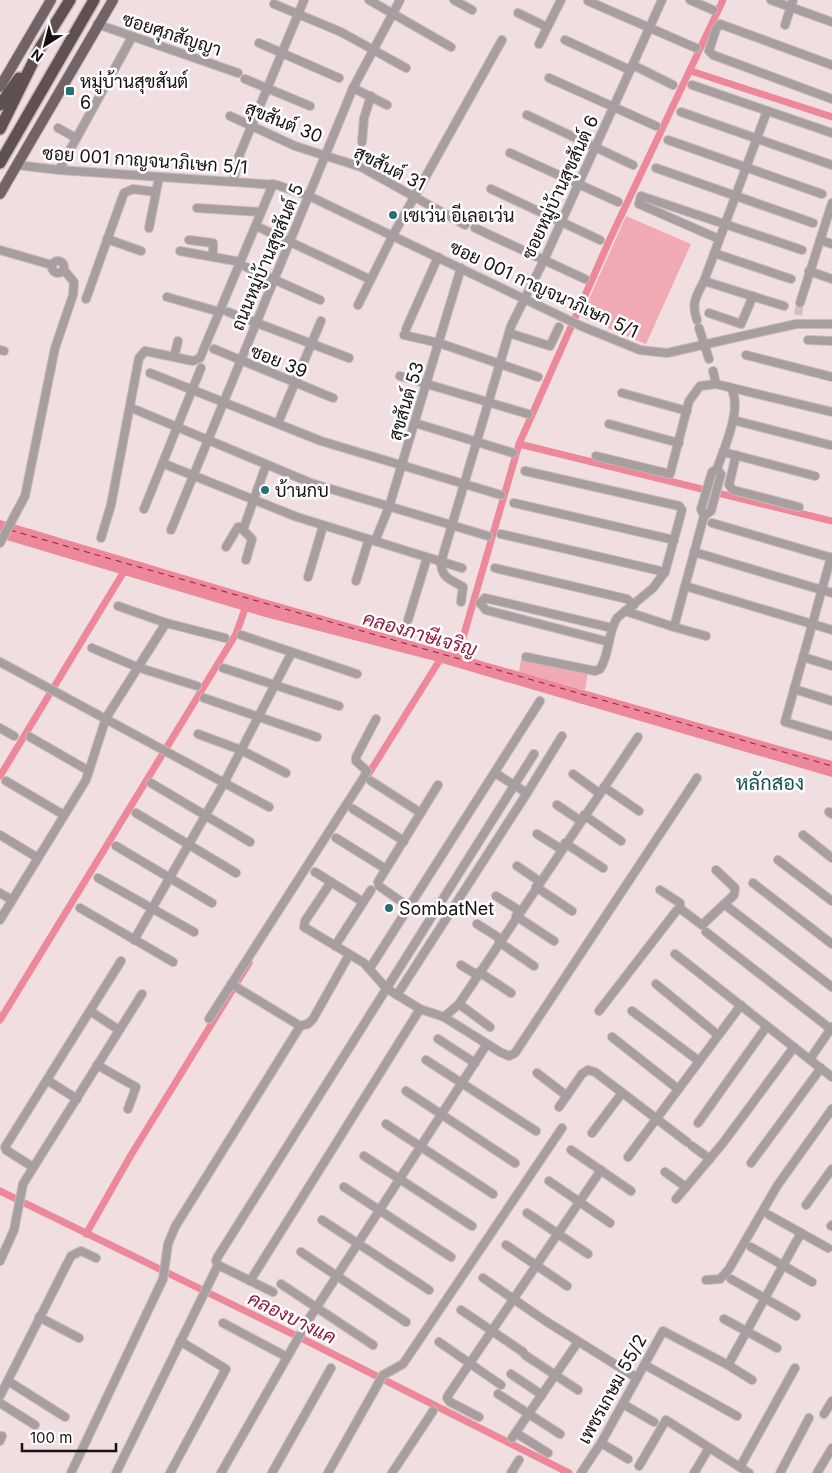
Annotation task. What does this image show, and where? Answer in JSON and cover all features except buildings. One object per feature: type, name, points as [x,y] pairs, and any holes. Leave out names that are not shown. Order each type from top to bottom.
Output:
[{"type":"highway","points":[[0,105],[40,48],[70,0]]},
{"type":"highway","points":[[0,163],[94,0]]},
{"type":"highway","points":[[0,129],[40,48]]},
{"type":"main road","points":[[0,87],[51,0]]},
{"type":"main road","points":[[0,194],[97,24],[113,0]]},
{"type":"street","points":[[233,182],[239,156],[304,0]]},
{"type":"street","points":[[369,0],[451,47]]},
{"type":"street","name":"ถนนหมู่บ้านสุขสันต์ 5","points":[[171,530],[353,88],[400,0]]},
{"type":"street","points":[[454,0],[472,10]]},
{"type":"street","points":[[539,44],[561,0]]},
{"type":"street","name":"ซอยหมู่บ้านสุขสันต์ 6","points":[[441,562],[509,333],[662,0]]},
{"type":"street","points":[[690,0],[712,10]]},
{"type":"street","points":[[771,0],[792,4],[832,22]]},
{"type":"street","points":[[588,1],[696,48]]},
{"type":"street","points":[[274,4],[341,32],[406,68]]},
{"type":"street","points":[[785,25],[792,4]]},
{"type":"street","points":[[518,13],[547,27]]},
{"type":"street","name":"ซอยศุภสัญญา","points":[[97,24],[238,73]]},
{"type":"street","points":[[832,65],[720,24],[709,47],[709,51],[713,55],[832,99]]},
{"type":"street","points":[[59,170],[132,37]]},
{"type":"street","points":[[358,305],[393,235],[502,40]]},
{"type":"street","points":[[565,40],[673,85]]},
{"type":"street","points":[[259,43],[339,78]]},
{"type":"street","points":[[549,78],[656,126]]},
{"type":"street","points":[[245,79],[310,106]]},
{"type":"street","points":[[692,85],[832,133]]},
{"type":"street","points":[[353,88],[387,105]]},
{"type":"street","points":[[362,142],[364,118],[371,96]]},
{"type":"street","points":[[709,359],[692,305],[704,281],[767,111]]},
{"type":"street","points":[[681,112],[832,165]]},
{"type":"street","name":"สุขสันต์ 30","points":[[230,116],[295,146],[327,155]]},
{"type":"street","points":[[527,116],[633,165]]},
{"type":"street","points":[[58,128],[76,138]]},
{"type":"street","points":[[668,140],[822,194]]},
{"type":"street","points":[[510,153],[618,202]]},
{"type":"street","name":"สุขสันต์ 31","points":[[327,155],[361,167],[465,225]]},
{"type":"street","name":"ซอย 001 กาญจนาภิเษก 5/1","points":[[17,164],[59,170],[273,184],[309,196],[581,326],[640,350],[668,353],[796,324],[832,324]]},
{"type":"street","points":[[656,168],[813,223]]},
{"type":"street","points":[[149,228],[159,177]]},
{"type":"street","points":[[101,538],[111,505],[138,358],[145,352],[193,361],[200,358],[224,312],[244,264],[256,226],[273,184]]},
{"type":"street","points":[[86,299],[124,194],[133,189],[156,192]]},
{"type":"street","points":[[491,189],[600,240]]},
{"type":"street","points":[[719,239],[639,204],[641,196],[802,250]]},
{"type":"street","points":[[800,303],[832,204]]},
{"type":"street","points":[[197,208],[262,212]]},
{"type":"street","points":[[256,226],[291,240],[365,277]]},
{"type":"street","points":[[475,228],[585,279]]},
{"type":"street","points":[[107,239],[141,251]]},
{"type":"street","points":[[189,240],[213,243],[213,257]]},
{"type":"street","points":[[820,240],[832,244]]},
{"type":"street","points":[[0,250],[52,265],[55,273],[59,274],[64,270],[72,277],[74,287],[55,348],[25,496],[0,543]]},
{"type":"street","points":[[180,251],[244,264],[320,300]]},
{"type":"street","points":[[714,253],[791,279]]},
{"type":"street","points":[[438,257],[405,332],[538,377]]},
{"type":"street","name":"สุขสันต์ 53","points":[[356,581],[372,540],[389,507],[461,268]]},
{"type":"street","points":[[809,271],[832,279]]},
{"type":"street","points":[[704,281],[784,306]]},
{"type":"street","points":[[709,313],[741,324],[752,296]]},
{"type":"street","points":[[167,298],[256,322],[349,358]]},
{"type":"street","points":[[796,324],[798,315]]},
{"type":"street","points":[[278,423],[321,321]]},
{"type":"street","points":[[509,333],[550,346],[559,327]]},
{"type":"street","points":[[808,340],[832,341]]},
{"type":"street","points":[[174,357],[178,341]]},
{"type":"street","name":"ซอย 39","points":[[214,349],[333,398]]},
{"type":"street","points":[[746,355],[832,377]]},
{"type":"street","points":[[144,509],[201,368]]},
{"type":"street","points":[[713,371],[716,384]]},
{"type":"street","points":[[150,373],[321,441],[501,495]]},
{"type":"street","points":[[400,376],[528,414]]},
{"type":"street","points":[[596,456],[668,474],[671,472],[693,392],[700,386],[716,384],[832,412]]},
{"type":"street","points":[[674,627],[704,516],[702,507],[717,472],[733,420],[735,400],[730,387]]},
{"type":"street","points":[[622,393],[687,411]]},
{"type":"street","points":[[134,408],[310,483],[488,536]]},
{"type":"street","points":[[733,420],[830,445]]},
{"type":"street","points":[[414,423],[513,453]]},
{"type":"street","points":[[609,424],[679,443]]},
{"type":"street","points":[[723,452],[815,476]]},
{"type":"street","points":[[736,455],[729,485],[733,490],[799,507]]},
{"type":"street","points":[[243,528],[266,464]]},
{"type":"street","points":[[166,465],[323,526],[462,568]]},
{"type":"street","points":[[525,471],[679,506],[682,514],[665,572],[653,588],[617,618],[612,628],[604,663],[600,670],[595,671],[526,657]]},
{"type":"street","points":[[704,516],[711,511],[717,472]]},
{"type":"street","points":[[514,503],[674,540]]},
{"type":"street","points":[[712,523],[832,557],[785,722],[832,736]]},
{"type":"street","points":[[308,577],[323,526]]},
{"type":"street","points":[[226,547],[235,530],[238,527],[243,528]]},
{"type":"street","points":[[243,528],[252,542],[246,560]]},
{"type":"street","points":[[501,534],[665,572]]},
{"type":"street","points":[[694,552],[832,593]]},
{"type":"street","points":[[408,620],[427,558]]},
{"type":"street","points":[[441,562],[441,572],[445,577],[462,587],[461,602]]},
{"type":"street","points":[[495,568],[627,599],[634,604]]},
{"type":"street","points":[[685,586],[832,630]]},
{"type":"street","points":[[609,642],[486,610],[480,603],[481,599],[485,598],[612,628]]},
{"type":"street","points":[[118,606],[166,623],[225,638]]},
{"type":"street","points":[[626,611],[706,636]]},
{"type":"street","points":[[0,920],[86,780],[106,718],[166,623]]},
{"type":"street","points":[[241,635],[357,674]]},
{"type":"street","points":[[92,648],[137,667],[197,686]]},
{"type":"street","points":[[134,940],[206,816],[292,652]]},
{"type":"street","points":[[803,657],[832,666]]},
{"type":"street","points":[[0,662],[269,807]]},
{"type":"street","points":[[224,668],[339,706]]},
{"type":"street","points":[[794,690],[832,701]]},
{"type":"street","points":[[204,698],[317,737]]},
{"type":"street","points":[[370,968],[540,701]]},
{"type":"street","points":[[209,1019],[364,777],[367,771],[356,761],[356,757],[376,719]]},
{"type":"street","points":[[0,728],[14,736]]},
{"type":"street","points":[[198,734],[241,750],[286,773]]},
{"type":"street","points":[[397,995],[562,736]]},
{"type":"street","points":[[444,1017],[458,1004],[638,736]]},
{"type":"street","points":[[30,737],[89,770]]},
{"type":"street","points":[[116,1473],[218,1265],[217,1258],[534,754]]},
{"type":"street","points":[[495,773],[527,793]]},
{"type":"street","points":[[573,774],[639,811]]},
{"type":"street","points":[[331,882],[304,924],[307,930],[370,968],[386,988],[397,995],[420,1009],[444,1017],[509,1056],[514,1053],[697,778]]},
{"type":"street","points":[[6,781],[64,815]]},
{"type":"street","points":[[372,782],[421,813]]},
{"type":"street","points":[[151,783],[250,842]]},
{"type":"street","points":[[409,907],[378,884],[438,785]]},
{"type":"street","points":[[557,805],[621,841]]},
{"type":"street","points":[[353,810],[404,841]]},
{"type":"street","points":[[136,813],[236,873]]},
{"type":"street","points":[[537,834],[603,868]]},
{"type":"street","points":[[0,835],[38,858]]},
{"type":"street","points":[[803,836],[832,858]]},
{"type":"street","points":[[336,838],[386,869]]},
{"type":"street","points":[[116,846],[212,902]]},
{"type":"street","points":[[778,860],[832,901]]},
{"type":"street","points":[[517,866],[572,911]]},
{"type":"street","points":[[680,909],[702,924],[736,891],[716,870]]},
{"type":"street","points":[[315,872],[363,902]]},
{"type":"street","points":[[98,878],[194,932]]},
{"type":"street","points":[[753,882],[832,944]]},
{"type":"street","points":[[335,946],[371,890]]},
{"type":"street","points":[[599,1011],[680,909],[680,903],[660,890]]},
{"type":"street","points":[[0,892],[12,900]]},
{"type":"street","points":[[496,896],[554,941]]},
{"type":"street","points":[[724,904],[832,987]]},
{"type":"street","points":[[80,908],[173,962]]},
{"type":"street","points":[[477,924],[534,966]]},
{"type":"street","points":[[706,932],[831,1029],[810,1059]]},
{"type":"street","points":[[675,954],[832,1076]]},
{"type":"street","points":[[232,984],[299,1026],[308,1024],[313,1019],[350,955]]},
{"type":"street","points":[[33,1167],[6,1150],[5,1147],[121,961]]},
{"type":"street","points":[[461,965],[511,993]]},
{"type":"street","points":[[656,984],[718,1035]]},
{"type":"street","points":[[0,1261],[14,1230],[20,1193],[33,1167],[142,994]]},
{"type":"street","points":[[458,1004],[490,1027]]},
{"type":"street","points":[[628,1157],[741,1005]]},
{"type":"street","points":[[250,1281],[420,1009]]},
{"type":"street","points":[[90,1011],[119,1030]]},
{"type":"street","points":[[632,1011],[699,1061]]},
{"type":"street","points":[[71,1473],[164,1275],[168,1244],[175,1227],[299,1026]]},
{"type":"street","points":[[698,1123],[767,1026]]},
{"type":"street","points":[[612,1037],[678,1089]]},
{"type":"street","points":[[438,1039],[475,1063]]},
{"type":"street","points":[[221,1473],[316,1308],[485,1047]]},
{"type":"street","points":[[676,1199],[710,1159],[794,1047]]},
{"type":"street","points":[[426,1060],[536,1131]]},
{"type":"street","points":[[98,1065],[136,1087],[128,1109]]},
{"type":"street","points":[[751,1163],[821,1068]]},
{"type":"street","points":[[559,1107],[582,1074],[588,1070],[595,1072],[710,1159]]},
{"type":"street","points":[[536,1073],[567,1096]]},
{"type":"street","points":[[47,1080],[77,1099]]},
{"type":"street","points":[[406,1091],[515,1163]]},
{"type":"street","points":[[592,1133],[622,1093]]},
{"type":"street","points":[[706,1280],[720,1279],[730,1269],[777,1186],[832,1109]]},
{"type":"street","points":[[386,1124],[494,1194]]},
{"type":"street","points":[[328,1473],[386,1372],[396,1369],[403,1364],[562,1128]]},
{"type":"street","points":[[571,1150],[631,1191]]},
{"type":"street","points":[[364,1156],[472,1226]]},
{"type":"street","points":[[806,1206],[832,1169]]},
{"type":"street","points":[[479,1417],[447,1398],[600,1170]]},
{"type":"street","points":[[666,1172],[686,1187]]},
{"type":"street","points":[[549,1181],[610,1223]]},
{"type":"street","points":[[344,1187],[450,1256]]},
{"type":"street","points":[[527,1213],[588,1254]]},
{"type":"street","points":[[769,1215],[828,1248]]},
{"type":"street","points":[[322,1220],[429,1290]]},
{"type":"street","points":[[728,1365],[801,1233]]},
{"type":"street","points":[[506,1245],[567,1286]]},
{"type":"street","points":[[751,1247],[812,1282]]},
{"type":"street","points":[[0,1396],[71,1256],[81,1251],[96,1258]]},
{"type":"street","points":[[301,1252],[406,1322]]},
{"type":"street","points":[[218,1265],[273,1292]]},
{"type":"street","points":[[482,1278],[578,1342],[637,1378]]},
{"type":"street","points":[[732,1279],[796,1316]]},
{"type":"street","points":[[281,1284],[373,1345]]},
{"type":"street","points":[[461,1310],[578,1390]]},
{"type":"street","points":[[39,1317],[79,1338]]},
{"type":"street","points":[[724,1319],[776,1348]]},
{"type":"street","points":[[223,1323],[287,1357]]},
{"type":"street","name":"เพชรเกษม 55/2","points":[[581,1473],[601,1443],[663,1331],[728,1365],[752,1380]]},
{"type":"street","points":[[170,1473],[226,1369],[180,1341]]},
{"type":"street","points":[[439,1342],[501,1385]]},
{"type":"street","points":[[548,1453],[514,1436],[578,1342]]},
{"type":"street","points":[[645,1365],[737,1416]]},
{"type":"street","points":[[272,1473],[331,1368]]},
{"type":"street","points":[[740,1467],[795,1368]]},
{"type":"street","points":[[511,1374],[542,1395]]},
{"type":"street","points":[[8,1381],[66,1417]]},
{"type":"street","points":[[498,1394],[560,1434]]},
{"type":"street","points":[[824,1414],[832,1401]]},
{"type":"street","points":[[0,1402],[35,1424]]},
{"type":"street","points":[[623,1404],[654,1422]]},
{"type":"street","points":[[392,1473],[433,1411]]},
{"type":"street","points":[[780,1473],[809,1418]]},
{"type":"street","points":[[639,1466],[666,1420],[749,1473]]},
{"type":"street","points":[[601,1443],[628,1459]]},
{"type":"street","points":[[694,1473],[709,1448]]},
{"type":"street","points":[[817,1473],[832,1448]]},
{"type":"street","points":[[512,1473],[519,1460]]},
{"type":"shaded area","points":[[626,216],[691,244],[646,344],[581,317]]},
{"type":"shaded area","points":[[0,520],[271,601],[832,761],[832,777],[435,661],[265,617],[0,538]]},
{"type":"shaded area","points":[[521,659],[588,672],[585,690],[519,672]]},
{"type":"waterway","name":"คลองภาษีเจริญ","points":[[456,662],[519,444],[610,239],[723,0]]},
{"type":"waterway","points":[[691,71],[832,117]]},
{"type":"waterway","points":[[519,444],[832,521]]},
{"type":"waterway","points":[[0,776],[126,568]]},
{"type":"waterway","points":[[0,1020],[236,634],[247,603]]},
{"type":"waterway","name":"คลองภาษีเจริญ","points":[[366,778],[441,658]]},
{"type":"waterway","points":[[86,1234],[131,1155],[249,963]]},
{"type":"waterway","name":"คลองบางแค","points":[[0,1191],[309,1342],[569,1473]]},
{"type":"ferry route","points":[[10,530],[832,766]]},
{"type":"tunnel","points":[[798,315],[800,303]]},
{"type":"place","name":"หมู่บ้านสุขสันต์ 6","points":[[70,91]]},
{"type":"place","name":"เซเว่น อีเลอเว่น","points":[[393,215]]},
{"type":"place","name":"บ้านกบ","points":[[265,490]]},
{"type":"place","name":"SombatNet","points":[[389,908]]},
{"type":"district","name":"หลักสอง","points":[[770,783]]}]
